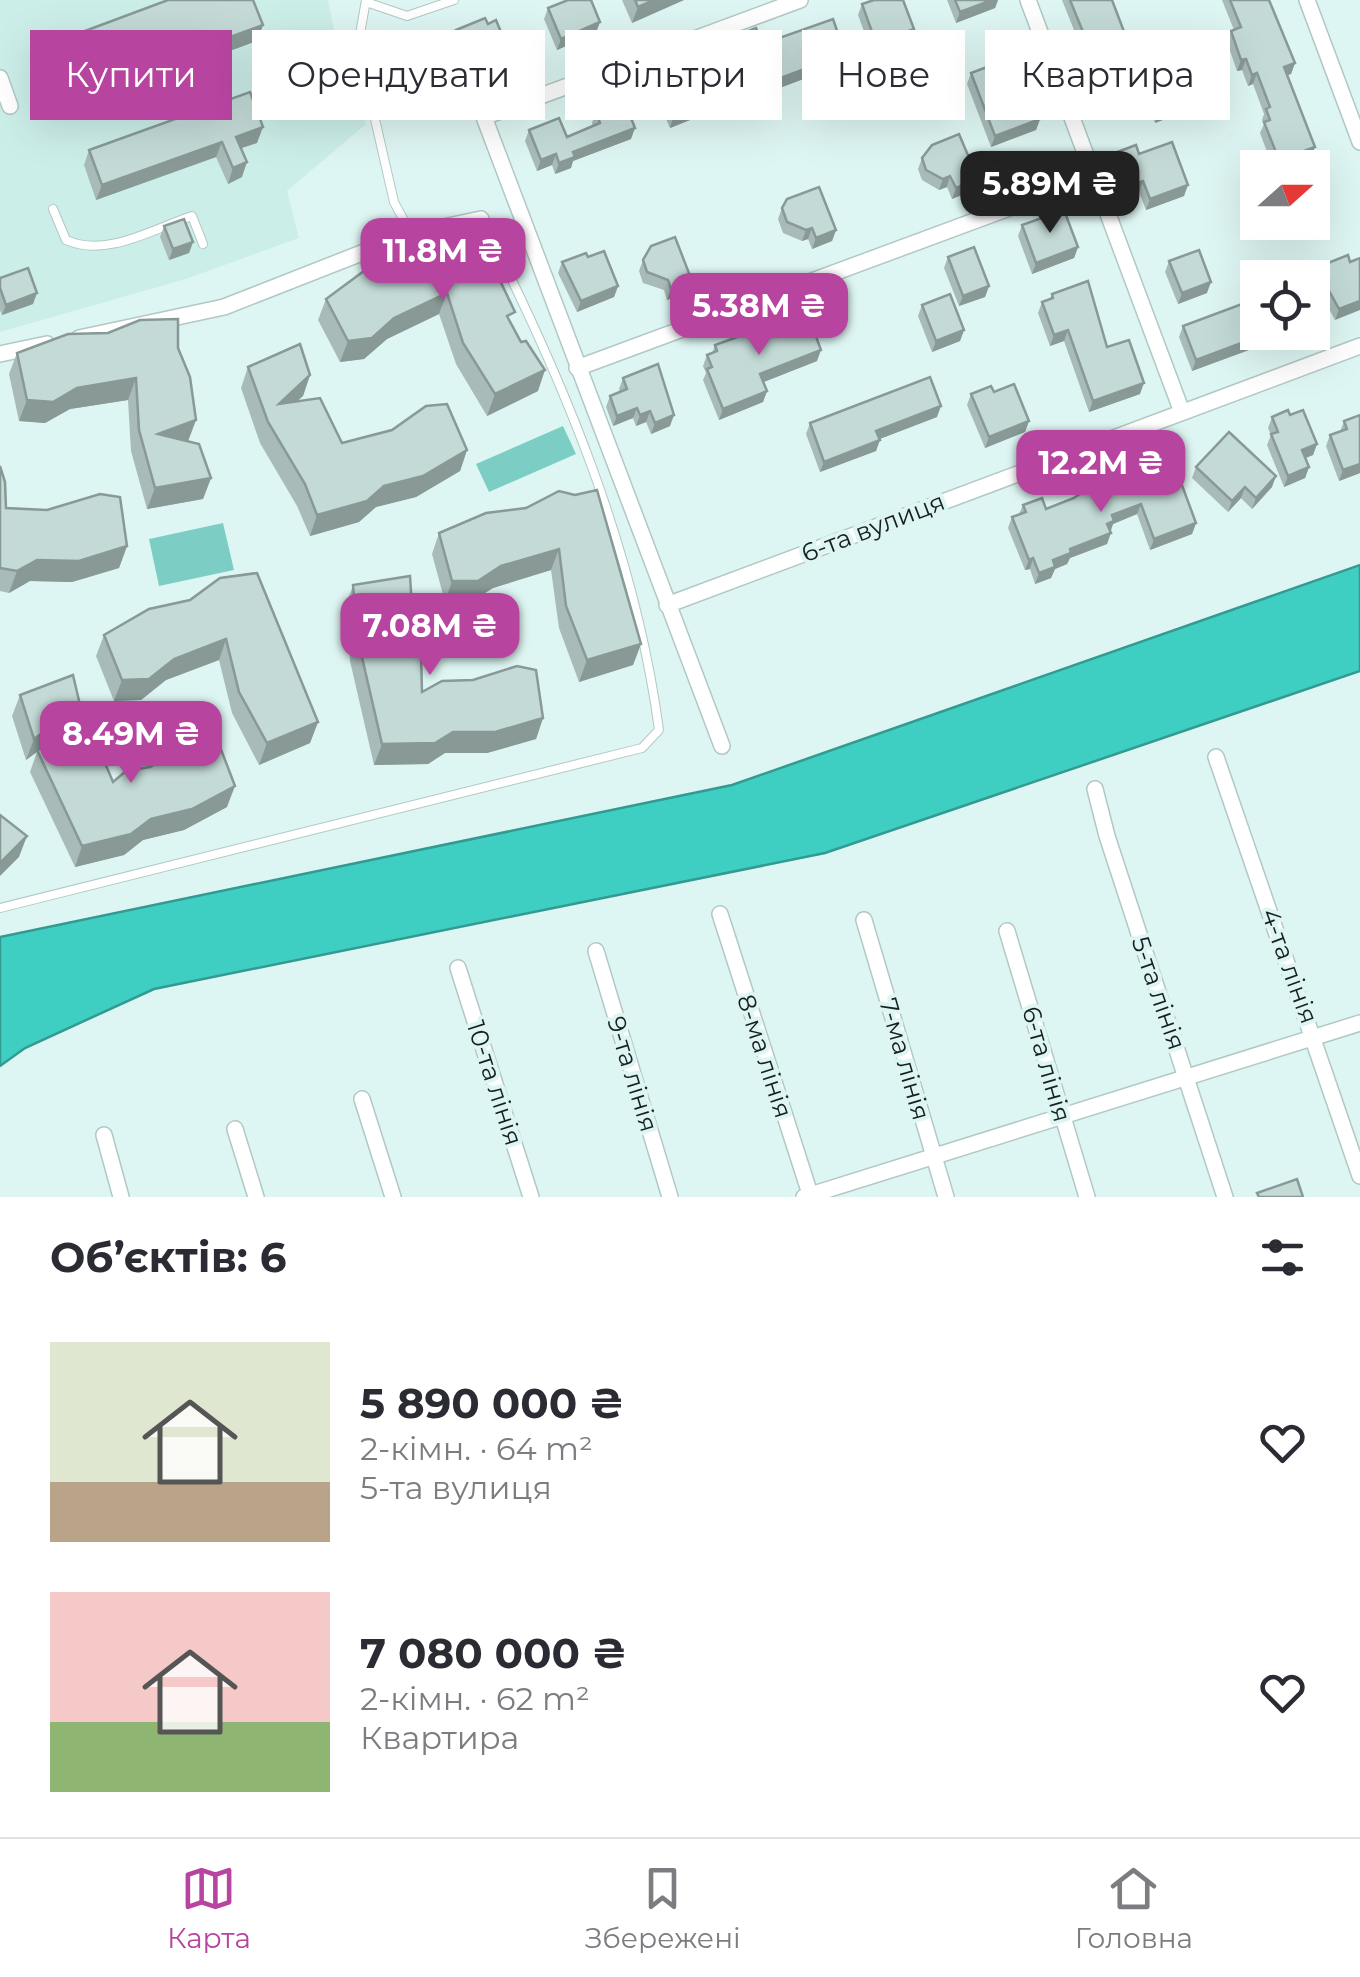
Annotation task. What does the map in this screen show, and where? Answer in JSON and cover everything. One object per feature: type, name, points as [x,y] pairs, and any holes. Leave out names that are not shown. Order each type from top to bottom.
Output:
[{"type":"street","points":[[722,746],[484,117],[800,0]]},
{"type":"street","points":[[1028,0],[1182,412]]},
{"type":"street","points":[[1307,0],[1360,142]]},
{"type":"street","points":[[0,78],[5,108]]},
{"type":"street","points":[[577,368],[1093,177]]},
{"type":"street","points":[[0,354],[224,308],[410,234],[481,218]]},
{"type":"street","name":"6-та вулиця","points":[[667,605],[1360,346]]},
{"type":"street","name":"4-та лінія","points":[[1216,757],[1316,1037],[1360,1176]]},
{"type":"street","name":"5-та лінія","points":[[1095,788],[1106,836],[1225,1197]]},
{"type":"street","name":"8-ма лінія","points":[[720,914],[808,1196]]},
{"type":"street","name":"7-ма лінія","points":[[864,920],[946,1197]]},
{"type":"street","name":"6-та лінія","points":[[1007,931],[1087,1197]]},
{"type":"street","name":"9-та лінія","points":[[596,951],[670,1197]]},
{"type":"street","name":"10-та лінія","points":[[458,968],[531,1197]]},
{"type":"street","points":[[808,1196],[1360,1023]]},
{"type":"street","points":[[362,1100],[394,1197]]},
{"type":"street","points":[[235,1129],[256,1197]]},
{"type":"street","points":[[104,1135],[120,1197]]},
{"type":"lane","points":[[410,234],[394,202],[358,45],[366,1],[407,16],[454,0]]},
{"type":"lane","points":[[54,209],[66,240],[88,248],[110,245],[192,216],[203,244]]},
{"type":"lane","points":[[0,908],[642,748],[659,730],[648,642],[598,488],[526,306],[481,218]]},
{"type":"shaded area","points":[[0,0],[328,0],[334,30],[252,30],[252,120],[365,120],[366,124],[287,191],[299,238],[186,279],[0,332]]},
{"type":"shaded area","points":[[563,426],[576,454],[489,492],[476,464]]},
{"type":"shaded area","points":[[223,523],[234,570],[159,586],[149,539]]},
{"type":"shaded area","points":[[1360,565],[1360,671],[825,853],[154,989],[25,1048],[0,1066],[0,937],[732,785]]},
{"type":"building","points":[[168,0],[253,0],[263,25],[232,36],[232,30],[88,30]]},
{"type":"building","points":[[568,0],[591,0],[600,22],[582,30],[565,30],[561,39],[548,8]]},
{"type":"building","points":[[635,0],[654,0],[638,7]]},
{"type":"building","points":[[903,0],[914,29],[871,30],[862,4]]},
{"type":"building","points":[[955,0],[992,0],[960,12]]},
{"type":"building","points":[[1070,0],[1112,0],[1123,30],[1082,30]]},
{"type":"building","points":[[1230,0],[1269,0],[1295,63],[1284,67],[1315,147],[1275,150],[1264,122],[1270,120],[1266,109],[1270,107],[1257,73],[1252,75],[1246,59],[1241,60],[1231,31],[1241,27]]},
{"type":"building","points":[[485,18],[488,24],[496,20],[500,30],[456,30]]},
{"type":"building","points":[[833,19],[837,30],[802,30]]},
{"type":"building","points":[[802,30],[802,70],[782,77],[782,37]]},
{"type":"building","points":[[985,68],[985,110],[971,73]]},
{"type":"building","points":[[250,92],[252,120],[260,120],[263,127],[236,137],[247,162],[233,168],[222,142],[102,185],[89,150],[172,120],[232,120],[232,98]]},
{"type":"building","points":[[559,118],[567,137],[600,123],[599,120],[632,120],[635,128],[573,152],[575,157],[559,163],[556,154],[541,160],[529,130]]},
{"type":"building","points":[[989,120],[1037,120],[995,136]]},
{"type":"building","points":[[959,134],[978,179],[956,188],[950,176],[943,179],[926,170],[922,158],[932,145]]},
{"type":"building","points":[[1172,142],[1188,185],[1150,199],[1143,181],[1137,183],[1135,176],[1123,180],[1112,154],[1136,145],[1139,154]]},
{"type":"building","points":[[819,187],[836,230],[816,238],[812,228],[806,230],[787,222],[782,208],[787,199]]},
{"type":"building","points":[[1064,210],[1078,247],[1036,263],[1022,225]]},
{"type":"building","points":[[184,219],[193,242],[173,249],[164,226]]},
{"type":"building","points":[[474,226],[515,312],[507,316],[521,342],[526,341],[545,370],[495,394],[463,343],[447,293],[394,318],[372,338],[348,341],[326,299],[368,268],[408,256],[438,235]]},
{"type":"building","points":[[675,237],[692,281],[671,289],[668,280],[647,272],[643,260],[651,246]]},
{"type":"building","points":[[974,247],[989,286],[963,296],[948,257]]},
{"type":"building","points":[[1199,250],[1211,282],[1182,293],[1169,261]]},
{"type":"building","points":[[604,251],[618,286],[581,301],[562,262]]},
{"type":"building","points":[[1348,255],[1350,262],[1360,258],[1360,301],[1339,309],[1330,293],[1330,262]]},
{"type":"building","points":[[28,268],[37,293],[6,305],[0,278]]},
{"type":"building","points":[[1088,281],[1107,347],[1129,340],[1144,383],[1093,401],[1068,330],[1054,335],[1042,302],[1053,298],[1052,294]]},
{"type":"building","points":[[950,294],[964,330],[936,341],[922,305]]},
{"type":"building","points":[[1240,305],[1240,344],[1196,360],[1183,326]]},
{"type":"building","points":[[807,312],[821,350],[760,374],[767,391],[723,409],[707,369],[712,367],[707,355],[717,351],[715,345]]},
{"type":"building","points":[[178,319],[178,348],[190,377],[196,420],[158,434],[199,444],[211,478],[155,488],[139,430],[136,378],[77,388],[53,402],[27,400],[17,353],[68,334],[108,333],[140,320]]},
{"type":"building","points":[[300,344],[310,375],[279,404],[320,398],[342,443],[392,430],[426,406],[447,404],[467,450],[423,476],[384,486],[367,501],[317,515],[305,484],[268,422],[248,367]]},
{"type":"building","points":[[658,364],[674,415],[655,423],[650,411],[640,415],[637,408],[617,416],[610,396],[627,389],[623,378]]},
{"type":"building","points":[[930,377],[941,406],[876,431],[880,440],[824,462],[810,423]]},
{"type":"building","points":[[1014,384],[1029,421],[989,437],[971,394],[991,386],[994,392]]},
{"type":"building","points":[[1288,410],[1290,415],[1303,410],[1317,444],[1302,450],[1309,467],[1288,476],[1271,434],[1278,432],[1272,417]]},
{"type":"building","points":[[1360,415],[1360,464],[1343,470],[1330,435],[1347,429],[1344,421]]},
{"type":"building","points":[[1229,432],[1276,476],[1256,498],[1245,487],[1232,501],[1196,467]]},
{"type":"building","points":[[0,466],[6,508],[47,510],[100,494],[120,497],[127,546],[79,561],[37,560],[17,571],[0,568]]},
{"type":"building","points":[[1176,469],[1196,523],[1154,539],[1141,504],[1112,515],[1114,521],[1107,524],[1111,533],[1070,549],[1071,553],[1053,560],[1055,567],[1039,573],[1033,558],[1029,560],[1012,517],[1026,512],[1023,505],[1042,498],[1046,509],[1074,498],[1084,491],[1081,482],[1101,475],[1104,483],[1115,479],[1117,485],[1158,470],[1160,475]]},
{"type":"building","points":[[597,490],[641,644],[587,660],[566,606],[559,549],[501,566],[478,581],[452,581],[439,533],[486,513],[526,508],[559,491],[575,495]]},
{"type":"building","points":[[257,573],[318,722],[267,743],[239,692],[226,639],[174,659],[149,679],[122,680],[104,635],[149,609],[190,600],[220,578]]},
{"type":"building","points":[[410,576],[412,608],[407,609],[421,654],[422,692],[442,681],[473,680],[517,666],[536,670],[543,718],[495,732],[453,732],[435,743],[382,744],[358,640],[353,585]]},
{"type":"building","points":[[73,675],[80,705],[34,739],[20,695]]},
{"type":"building","points":[[91,730],[113,782],[126,771],[150,767],[196,741],[217,739],[235,786],[192,809],[151,819],[131,834],[82,846],[37,750]]},
{"type":"building","points":[[0,815],[27,836],[0,863]]},
{"type":"building","points":[[1297,1179],[1303,1197],[1259,1197],[1257,1193]]}]
